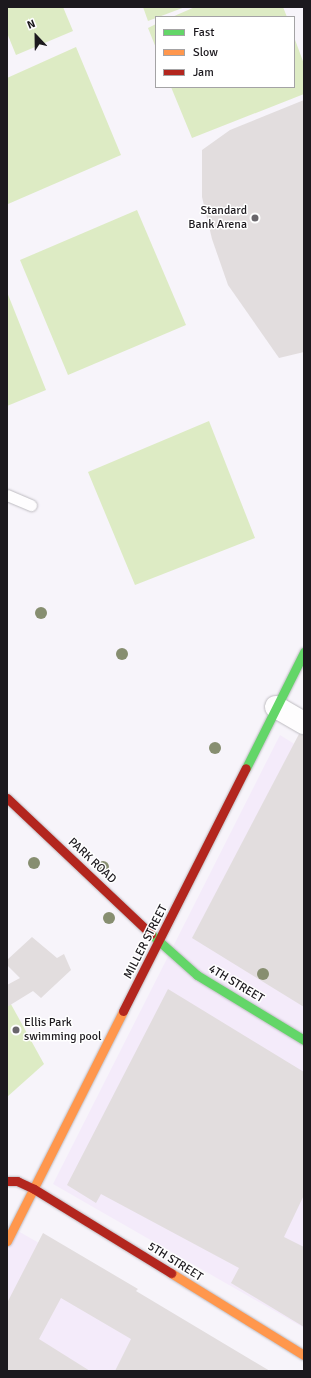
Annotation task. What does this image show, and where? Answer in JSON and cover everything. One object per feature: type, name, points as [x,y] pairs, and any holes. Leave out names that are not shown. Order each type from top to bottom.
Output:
[{"type":"street","name":"MILLER STREET","points":[[7,1241],[159,943],[304,652]]},
{"type":"street","points":[[276,707],[304,723]]},
{"type":"street","name":"PARK ROAD","points":[[7,798],[134,916],[159,943]]},
{"type":"street","name":"4TH STREET","points":[[159,943],[197,975],[304,1040]]},
{"type":"street","name":"5TH STREET","points":[[7,1181],[17,1181],[34,1189],[304,1355]]},
{"type":"lane","points":[[7,494],[31,506]]},
{"type":"shaded area","points":[[280,735],[304,750],[304,1328],[53,1184]]},
{"type":"shaded area","points":[[7,1225],[268,1371],[7,1371]]},
{"type":"green space","points":[[7,7],[63,7],[73,31],[16,55],[7,33]]},
{"type":"green space","points":[[143,7],[185,7],[161,16],[155,16],[155,18],[148,21]]},
{"type":"green space","points":[[195,7],[283,7],[287,16],[174,16]]},
{"type":"green space","points":[[155,24],[155,46],[148,28]]},
{"type":"green space","points":[[295,40],[304,64],[304,94],[192,138],[171,88],[295,88]]},
{"type":"green space","points":[[76,47],[121,155],[8,204],[7,78]]},
{"type":"green space","points":[[137,210],[186,325],[68,375],[20,260]]},
{"type":"green space","points":[[7,292],[46,390],[7,406]]},
{"type":"green space","points":[[209,421],[255,538],[135,585],[88,472]]},
{"type":"green space","name":"Ellis Park swimming pool","points":[[7,997],[44,1064],[7,1097]]},
{"type":"building","name":"Standard Bank Arena","points":[[304,100],[304,352],[279,358],[228,285],[212,239],[202,197],[202,150],[230,130]]},
{"type":"building","points":[[299,734],[304,735],[304,1007],[192,938]]},
{"type":"building","points":[[32,937],[57,958],[64,954],[71,970],[41,998],[33,991],[7,1007],[7,985],[20,978],[7,965],[7,960]]},
{"type":"building","points":[[168,989],[304,1072],[304,1195],[284,1237],[304,1247],[304,1327],[231,1283],[239,1268],[101,1194],[96,1203],[67,1185]]},
{"type":"building","points":[[43,1233],[138,1289],[136,1291],[270,1371],[115,1371],[131,1339],[61,1298],[39,1339],[90,1371],[7,1371],[7,1303]]},
{"type":"traffic: fast","points":[[246,768],[304,652]]},
{"type":"traffic: fast","points":[[151,934],[197,975],[304,1040]]},
{"type":"traffic: slow","points":[[7,1241],[123,1011]]},
{"type":"traffic: slow","points":[[171,1273],[304,1355]]},
{"type":"traffic: jam","points":[[123,1011],[246,768]]},
{"type":"traffic: jam","points":[[7,798],[151,934]]},
{"type":"traffic: jam","points":[[7,1181],[17,1181],[34,1189],[171,1273]]},
{"type":"place","name":"Standard Bank Arena","points":[[255,218]]},
{"type":"place","name":"Ellis Park swimming pool","points":[[16,1030]]}]
